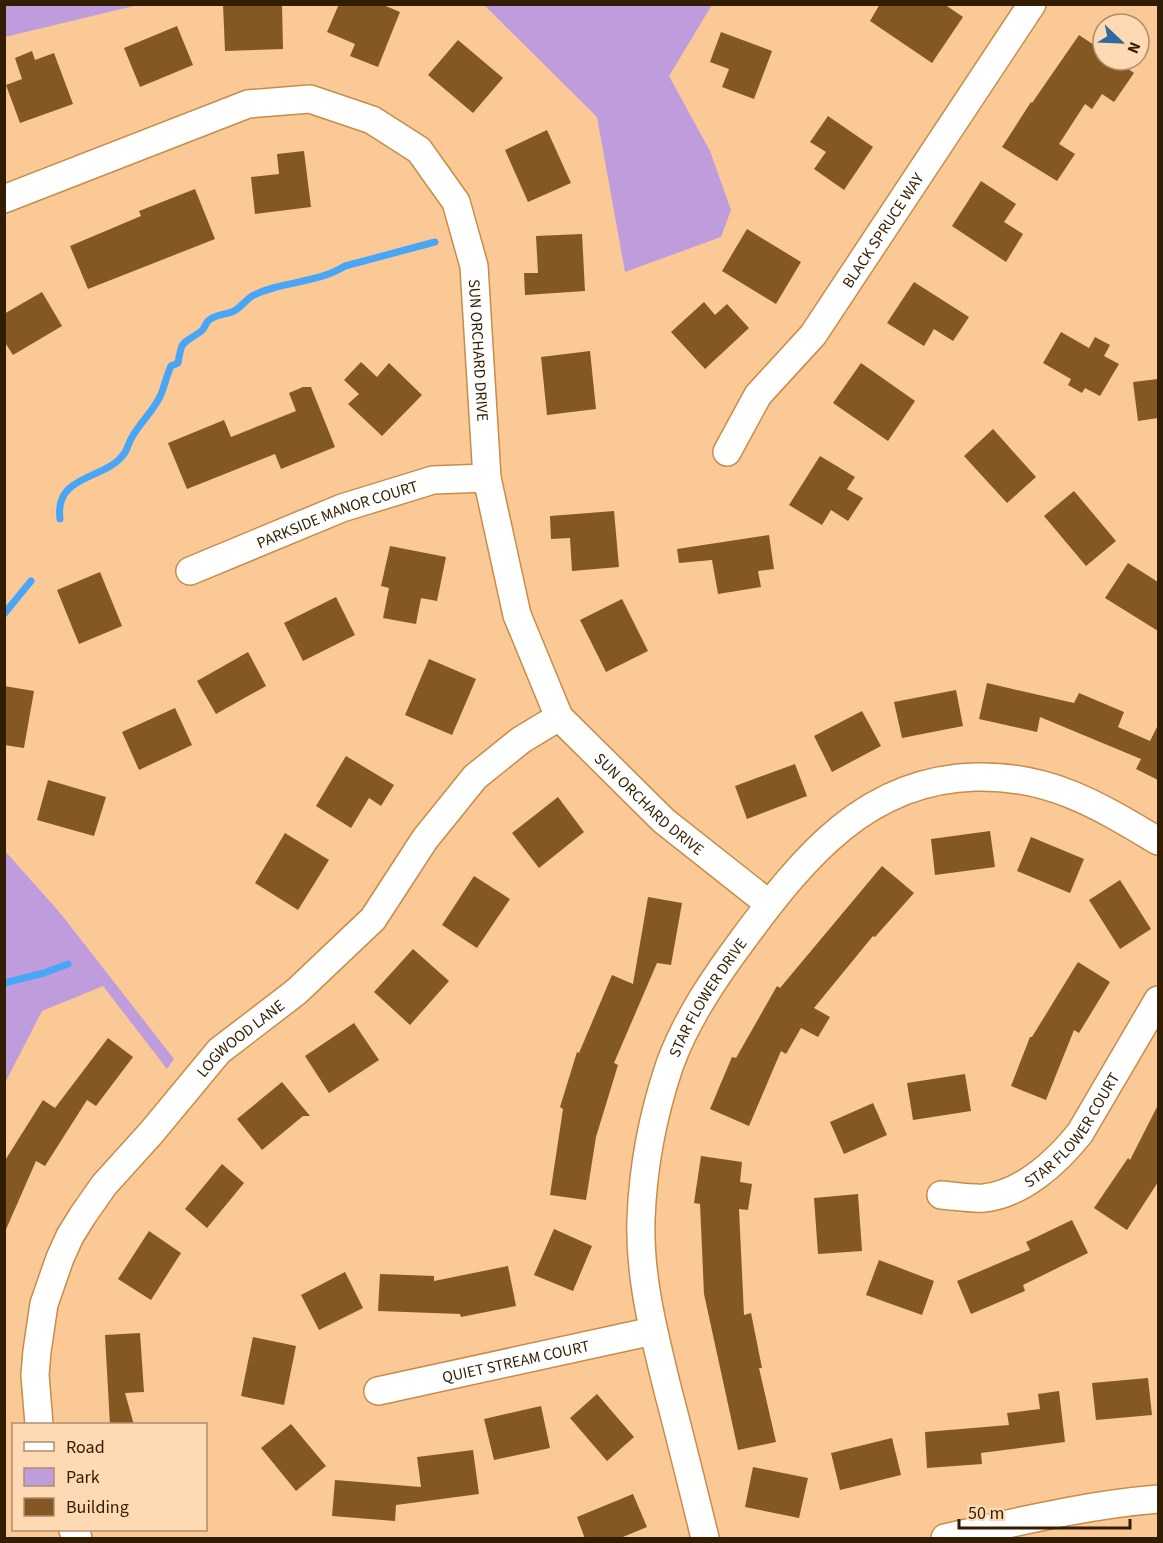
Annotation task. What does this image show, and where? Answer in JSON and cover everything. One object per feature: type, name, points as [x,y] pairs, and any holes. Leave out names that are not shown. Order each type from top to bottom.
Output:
[{"type":"street","name":"BLACK SPRUCE WAY","points":[[727,452],[758,395],[813,335],[1032,4]]},
{"type":"street","name":"SUN ORCHARD DRIVE","points":[[4,199],[248,104],[310,99],[372,120],[419,150],[456,202],[474,266],[487,478],[517,615],[559,717],[664,821],[769,904]]},
{"type":"street","name":"PARKSIDE MANOR COURT","points":[[190,571],[342,508],[433,480],[487,478]]},
{"type":"street","name":"LOGWOOD LANE","points":[[39,1423],[35,1375],[44,1304],[70,1236],[104,1185],[151,1133],[219,1051],[296,992],[373,919],[425,839],[475,777],[521,740],[559,717]]},
{"type":"street","name":"STAR FLOWER DRIVE","points":[[705,1539],[653,1331],[646,1295],[641,1220],[645,1167],[656,1108],[671,1061],[691,1018],[715,977],[769,904],[811,854],[844,825],[892,796],[918,787],[945,780],[1002,777],[1053,787],[1076,795],[1158,841]]},
{"type":"street","name":"STAR FLOWER COURT","points":[[941,1195],[983,1198],[998,1195],[1042,1172],[1067,1149],[1080,1133],[1158,1000]]},
{"type":"street","name":"QUIET STREAM COURT","points":[[378,1391],[653,1331]]},
{"type":"street","points":[[945,1539],[1057,1512],[1158,1499]]},
{"type":"green space","points":[[5,4],[138,4],[138,5],[5,37]]},
{"type":"green space","points":[[484,5],[712,5],[669,76],[710,151],[731,210],[721,237],[625,272],[597,117]]},
{"type":"green space","points":[[5,851],[61,914],[174,1059],[167,1069],[103,986],[42,1011],[5,1083]]},
{"type":"building","points":[[223,4],[282,4],[283,49],[225,51]]},
{"type":"building","points":[[339,4],[381,4],[400,12],[378,67],[350,56],[355,44],[327,32]]},
{"type":"building","points":[[880,4],[944,4],[963,17],[932,63],[870,21]]},
{"type":"building","points":[[177,26],[193,65],[140,87],[124,48]]},
{"type":"building","points":[[721,32],[772,51],[754,99],[722,87],[729,69],[710,62]]},
{"type":"building","points":[[1079,35],[1091,43],[1091,72],[1134,73],[1114,102],[1102,94],[1092,109],[1085,104],[1059,144],[1075,154],[1057,181],[1002,147]]},
{"type":"building","points":[[458,40],[503,78],[473,113],[428,75]]},
{"type":"building","points":[[32,51],[35,60],[54,53],[73,104],[20,123],[6,85],[22,79],[15,58]]},
{"type":"building","points":[[828,116],[873,147],[844,190],[814,169],[826,152],[810,142]]},
{"type":"building","points":[[547,130],[571,183],[528,202],[505,150]]},
{"type":"building","points":[[304,151],[311,207],[255,214],[251,177],[279,174],[277,154]]},
{"type":"building","points":[[981,181],[1016,204],[1004,222],[1023,234],[1006,262],[952,226]]},
{"type":"building","points":[[195,189],[215,239],[88,289],[70,246],[141,216],[139,211]]},
{"type":"building","points":[[747,229],[801,262],[776,304],[722,271]]},
{"type":"building","points":[[582,234],[585,291],[525,295],[524,273],[538,273],[536,236]]},
{"type":"building","points":[[914,282],[969,317],[953,341],[934,329],[924,346],[887,323]]},
{"type":"building","points":[[42,292],[62,326],[13,355],[4,341],[4,314]]},
{"type":"building","points":[[704,302],[715,315],[727,304],[749,328],[705,369],[671,332]]},
{"type":"building","points":[[1061,332],[1089,348],[1095,337],[1110,345],[1104,356],[1119,364],[1100,396],[1085,388],[1082,393],[1068,385],[1071,379],[1043,363]]},
{"type":"building","points":[[590,351],[596,409],[547,415],[541,357]]},
{"type":"building","points":[[361,362],[377,377],[389,363],[422,395],[382,436],[348,404],[359,394],[344,380]]},
{"type":"building","points":[[861,363],[915,401],[888,441],[833,403]]},
{"type":"building","points":[[1158,379],[1158,418],[1138,421],[1133,382]]},
{"type":"building","points":[[303,387],[311,387],[335,447],[281,469],[275,454],[187,489],[168,443],[224,420],[231,437],[296,411],[289,393]]},
{"type":"building","points":[[993,429],[1036,477],[1007,503],[964,456]]},
{"type":"building","points":[[820,456],[855,477],[847,489],[863,498],[848,521],[831,510],[822,525],[789,505]]},
{"type":"building","points":[[1074,491],[1116,541],[1086,566],[1044,516]]},
{"type":"building","points":[[614,511],[619,567],[572,571],[570,538],[551,539],[550,516]]},
{"type":"building","points":[[769,535],[774,569],[758,571],[761,587],[718,594],[712,560],[679,563],[677,549]]},
{"type":"building","points":[[390,546],[446,557],[437,601],[421,598],[416,624],[383,618],[389,588],[381,586]]},
{"type":"building","points":[[1128,563],[1158,582],[1158,631],[1105,598]]},
{"type":"building","points":[[100,572],[122,626],[79,644],[57,590]]},
{"type":"building","points":[[336,597],[355,635],[303,661],[284,623]]},
{"type":"building","points":[[622,599],[648,651],[606,672],[580,620]]},
{"type":"building","points":[[248,652],[266,686],[216,714],[197,681]]},
{"type":"building","points":[[429,659],[476,679],[452,735],[405,715]]},
{"type":"building","points":[[987,683],[1074,703],[1079,693],[1124,712],[1118,727],[1150,741],[1158,725],[1158,780],[1136,769],[1141,759],[1040,717],[1037,732],[979,719]]},
{"type":"building","points":[[4,686],[34,691],[24,748],[4,745]]},
{"type":"building","points":[[956,690],[963,726],[902,738],[894,702]]},
{"type":"building","points":[[175,708],[192,745],[139,770],[122,732]]},
{"type":"building","points":[[862,711],[881,746],[832,772],[814,736]]},
{"type":"building","points":[[346,756],[394,785],[381,806],[369,798],[351,828],[316,806]]},
{"type":"building","points":[[795,764],[807,796],[747,819],[735,786]]},
{"type":"building","points":[[48,780],[106,797],[94,836],[37,820]]},
{"type":"building","points":[[558,797],[584,832],[539,868],[512,833]]},
{"type":"building","points":[[990,831],[995,867],[935,875],[931,839]]},
{"type":"building","points":[[285,833],[329,860],[298,910],[255,883]]},
{"type":"building","points":[[1031,837],[1084,859],[1070,893],[1017,871]]},
{"type":"building","points":[[882,866],[914,893],[875,937],[873,936],[814,1008],[830,1017],[818,1037],[801,1028],[786,1054],[781,1051],[749,1126],[710,1109],[732,1057],[736,1058],[777,986],[780,988]]},
{"type":"building","points":[[474,876],[510,899],[477,948],[442,925]]},
{"type":"building","points":[[1120,880],[1151,929],[1120,949],[1089,900]]},
{"type":"building","points":[[648,897],[682,903],[671,965],[657,963],[614,1063],[618,1065],[596,1137],[586,1200],[550,1195],[563,1109],[560,1107],[577,1052],[579,1053],[612,975],[633,984]]},
{"type":"building","points":[[413,949],[449,981],[410,1025],[374,992]]},
{"type":"building","points":[[1078,962],[1110,982],[1079,1033],[1074,1030],[1046,1100],[1011,1086],[1030,1037]]},
{"type":"building","points":[[354,1023],[379,1060],[329,1093],[305,1056]]},
{"type":"building","points":[[108,1038],[133,1057],[96,1106],[87,1100],[45,1166],[36,1161],[4,1234],[4,1162],[43,1100],[55,1108]]},
{"type":"building","points":[[965,1074],[971,1111],[913,1120],[907,1083]]},
{"type":"building","points":[[282,1082],[310,1116],[303,1116],[262,1150],[237,1119]]},
{"type":"building","points":[[873,1103],[887,1135],[844,1154],[830,1122]]},
{"type":"building","points":[[1158,1105],[1158,1182],[1127,1230],[1094,1208],[1128,1158],[1130,1160]]},
{"type":"building","points":[[701,1156],[742,1162],[740,1182],[752,1184],[748,1210],[739,1209],[744,1315],[751,1313],[762,1368],[759,1368],[776,1442],[738,1450],[704,1294],[700,1204],[694,1203]]},
{"type":"building","points":[[222,1164],[244,1183],[207,1228],[185,1209]]},
{"type":"building","points":[[858,1194],[862,1251],[818,1254],[814,1198]]},
{"type":"building","points":[[1072,1220],[1088,1253],[1023,1285],[1025,1291],[971,1314],[957,1281],[1030,1250],[1026,1242]]},
{"type":"building","points":[[554,1229],[592,1246],[573,1291],[534,1275]]},
{"type":"building","points":[[149,1231],[181,1253],[151,1300],[118,1279]]},
{"type":"building","points":[[879,1260],[934,1281],[922,1315],[866,1295]]},
{"type":"building","points":[[508,1266],[516,1306],[461,1317],[460,1314],[378,1311],[380,1274],[434,1276],[434,1281]]},
{"type":"building","points":[[345,1272],[363,1308],[319,1330],[301,1295]]},
{"type":"building","points":[[140,1333],[144,1392],[125,1393],[133,1423],[110,1423],[105,1335]]},
{"type":"building","points":[[253,1337],[296,1346],[284,1405],[241,1396]]},
{"type":"building","points":[[1148,1378],[1152,1415],[1096,1420],[1092,1383]]},
{"type":"building","points":[[1059,1391],[1065,1442],[981,1453],[982,1464],[927,1468],[925,1432],[1009,1425],[1007,1413],[1040,1409],[1038,1394]]},
{"type":"building","points":[[597,1394],[634,1437],[607,1461],[570,1418]]},
{"type":"building","points":[[541,1406],[550,1448],[494,1460],[484,1419]]},
{"type":"building","points":[[291,1424],[326,1466],[296,1491],[261,1448]]},
{"type":"building","points":[[892,1438],[901,1475],[840,1490],[831,1453]]},
{"type":"building","points":[[473,1450],[479,1494],[396,1505],[395,1521],[332,1516],[335,1480],[421,1487],[417,1457]]},
{"type":"building","points":[[753,1467],[808,1478],[799,1518],[745,1507]]},
{"type":"building","points":[[633,1494],[647,1527],[618,1539],[585,1539],[577,1517]]},
{"type":"waterway","points":[[60,519],[60,504],[65,494],[82,480],[115,463],[124,453],[134,433],[159,398],[171,366],[178,363],[182,346],[202,331],[211,319],[234,311],[252,296],[263,291],[435,242]]},
{"type":"waterway","points":[[4,614],[31,581]]},
{"type":"waterway","points":[[4,983],[68,964]]}]
